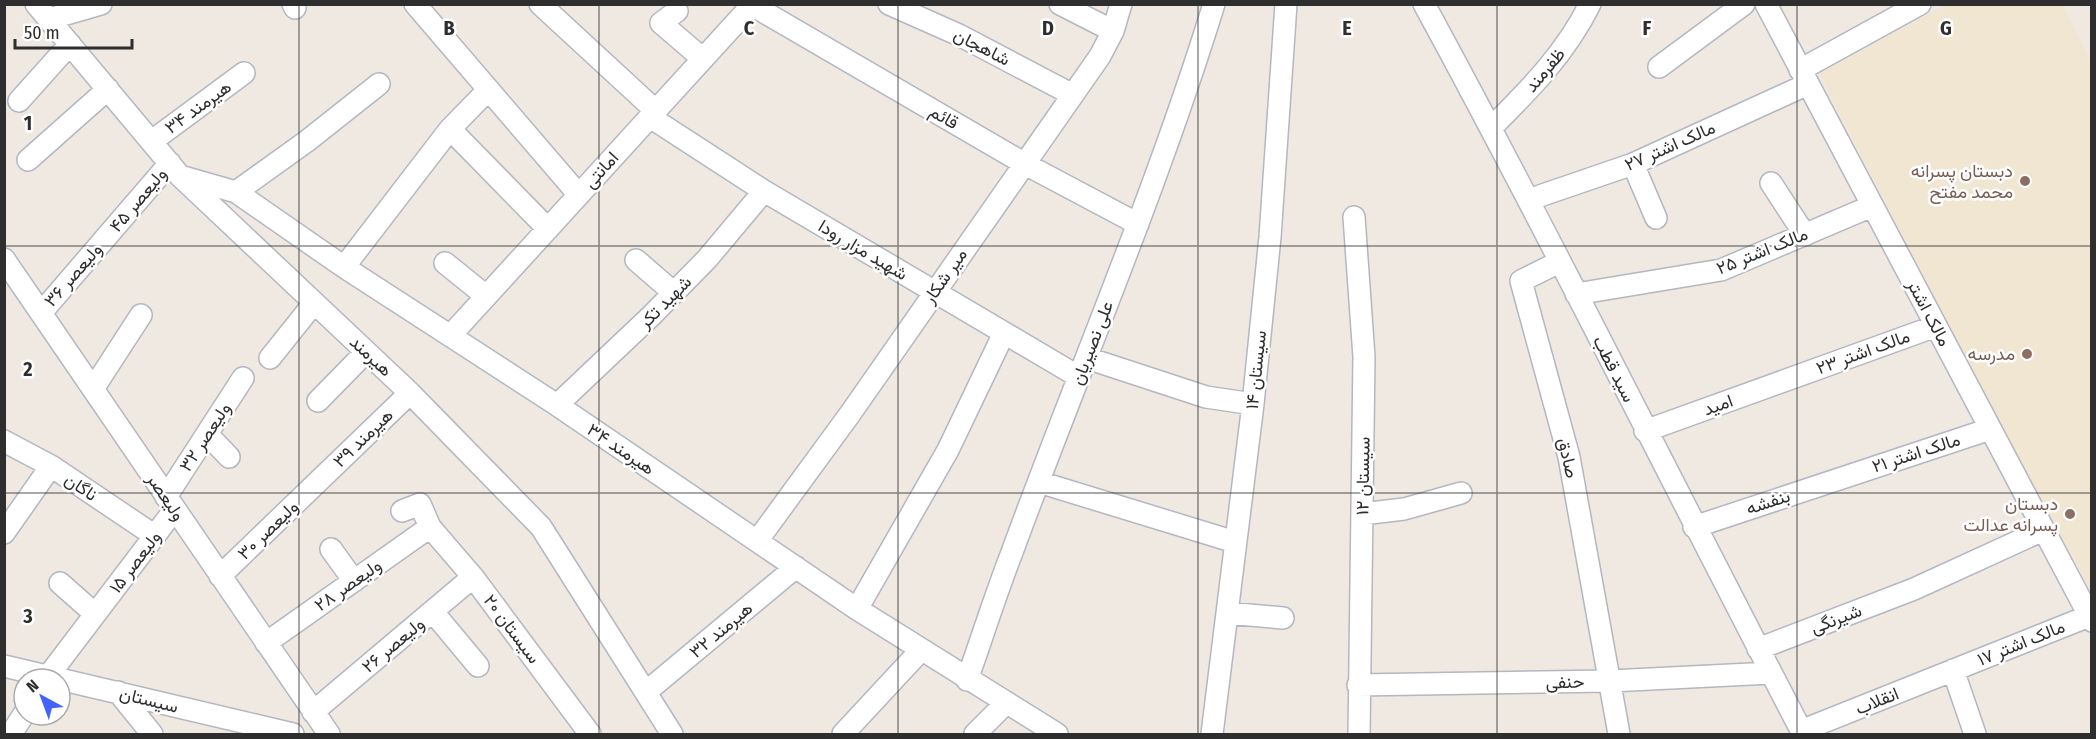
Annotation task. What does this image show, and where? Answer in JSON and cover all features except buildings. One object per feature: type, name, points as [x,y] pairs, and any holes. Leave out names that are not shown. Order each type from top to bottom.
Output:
[{"type":"street","points":[[43,12],[101,4]]},
{"type":"street","points":[[415,4],[579,195]]},
{"type":"street","name":"شهید مزار رودا","points":[[540,4],[653,114],[764,191],[1079,377]]},
{"type":"street","name":"شاهجان","points":[[889,4],[959,34],[1073,95]]},
{"type":"street","points":[[1060,4],[1113,31]]},
{"type":"street","name":"میر شکار","points":[[757,541],[850,414],[1100,56],[1113,31],[1121,4]]},
{"type":"street","name":"علی نصیریان","points":[[967,680],[1010,556],[1138,224],[1196,62],[1214,4]]},
{"type":"street","name":"سیستان ۱۴","points":[[1212,735],[1253,404],[1270,237],[1286,4]]},
{"type":"street","name":"ظفرمند","points":[[1491,128],[1538,81],[1578,30],[1590,4]]},
{"type":"street","points":[[1659,67],[1744,4]]},
{"type":"street","name":"مالک اشتر","points":[[1766,4],[2090,619]]},
{"type":"street","name":"مالک اشتر ۲۷","points":[[1528,200],[1633,164],[1804,77],[1920,4]]},
{"type":"street","name":"امانتی","points":[[450,336],[753,5]]},
{"type":"street","name":"قائم","points":[[753,5],[1025,164],[1138,224]]},
{"type":"street","name":"سید قطب","points":[[1433,8],[1575,294],[1802,733]]},
{"type":"street","points":[[677,10],[661,23],[703,59]]},
{"type":"street","name":"هیرمند","points":[[43,12],[175,169],[410,393],[541,527],[672,735]]},
{"type":"street","points":[[19,101],[70,44]]},
{"type":"street","name":"هیرمند ۳۴","points":[[152,141],[244,73]]},
{"type":"street","points":[[236,192],[307,141],[379,84]]},
{"type":"street","points":[[28,160],[108,89]]},
{"type":"street","points":[[344,267],[450,129],[488,90]]},
{"type":"street","points":[[450,129],[548,229]]},
{"type":"street","points":[[1633,164],[1656,219]]},
{"type":"street","name":"هیرمند ۳۴","points":[[175,169],[236,192],[344,267],[557,405],[857,609],[1057,735]]},
{"type":"street","name":"ولیعصر ۴۵","points":[[105,238],[175,169]]},
{"type":"street","points":[[1771,183],[1805,235]]},
{"type":"street","name":"شهید تکر","points":[[557,405],[707,259],[764,191]]},
{"type":"street","name":"مالک اشتر ۲۵","points":[[1575,294],[1721,270],[1872,206]]},
{"type":"street","name":"سیستان ۱۲","points":[[1354,217],[1364,357],[1359,735]]},
{"type":"street","name":"ولیعصر ۳۶","points":[[41,313],[105,238]]},
{"type":"street","name":"ولیعصر","points":[[4,259],[11,283],[41,313],[329,735]]},
{"type":"street","points":[[636,260],[674,293]]},
{"type":"street","name":"صادق","points":[[1560,262],[1521,281],[1569,457],[1610,681]]},
{"type":"street","points":[[445,263],[486,296]]},
{"type":"street","points":[[270,358],[314,303]]},
{"type":"street","points":[[93,388],[141,315]]},
{"type":"street","name":"مالک اشتر ۲۳","points":[[1791,379],[1936,326]]},
{"type":"street","points":[[857,609],[948,450],[1004,333]]},
{"type":"street","points":[[318,401],[366,352]]},
{"type":"street","points":[[1087,358],[1206,397],[1253,404]]},
{"type":"street","name":"ولیعصر ۳۲","points":[[171,503],[207,434],[243,378]]},
{"type":"street","name":"امید","points":[[1646,431],[1791,379]]},
{"type":"street","name":"هیرمند ۳۹","points":[[315,484],[410,393]]},
{"type":"street","name":"مالک اشتر ۲۱","points":[[1842,478],[1990,429]]},
{"type":"street","points":[[207,434],[229,457]]},
{"type":"street","name":"ناگان","points":[[4,441],[51,466],[155,536]]},
{"type":"street","points":[[4,533],[51,466]]},
{"type":"street","name":"بنفشه","points":[[1694,527],[1842,478]]},
{"type":"street","points":[[1039,482],[1235,542]]},
{"type":"street","name":"ولیعصر ۳۰","points":[[220,576],[315,484]]},
{"type":"street","points":[[1362,514],[1404,509],[1461,493]]},
{"type":"street","name":"ولیعصر ۱۵","points":[[55,667],[155,536],[171,503]]},
{"type":"street","name":"سیستان ۲۰","points":[[402,511],[420,504],[430,527],[473,577],[590,735]]},
{"type":"street","name":"ولیعصر ۲۸","points":[[266,643],[430,527]]},
{"type":"street","name":"شیرنگی","points":[[1758,649],[1914,589],[2043,530]]},
{"type":"street","points":[[332,549],[354,581]]},
{"type":"street","name":"هیرمند ۳۲","points":[[646,692],[796,567]]},
{"type":"street","name":"ولیعصر ۲۶","points":[[313,712],[473,577]]},
{"type":"street","points":[[60,583],[95,615]]},
{"type":"street","points":[[433,612],[478,666]]},
{"type":"street","points":[[1227,613],[1282,618]]},
{"type":"street","name":"مالک اشتر ۱۷","points":[[1953,670],[2090,619]]},
{"type":"street","points":[[843,735],[921,650]]},
{"type":"street","points":[[1953,670],[1975,735]]},
{"type":"street","name":"انقلاب","points":[[1802,733],[1953,670]]},
{"type":"street","name":"حنفی","points":[[1358,685],[1610,681],[1771,673]]},
{"type":"street","points":[[1610,681],[1619,735]]},
{"type":"street","name":"سیستان","points":[[72,682],[293,735]]},
{"type":"street","points":[[118,692],[152,735]]},
{"type":"street","points":[[975,735],[1006,703]]},
{"type":"shaded area","points":[[1947,4],[2063,5],[2091,62],[2091,591],[2007,437],[1819,74]]},
{"type":"place","name":"دبستان پسرانه محمد مفتح","points":[[2025,181]]},
{"type":"place","name":"مدرسه","points":[[2027,354]]},
{"type":"place","name":"دبستان پسرانه عدالت","points":[[2070,514]]}]
